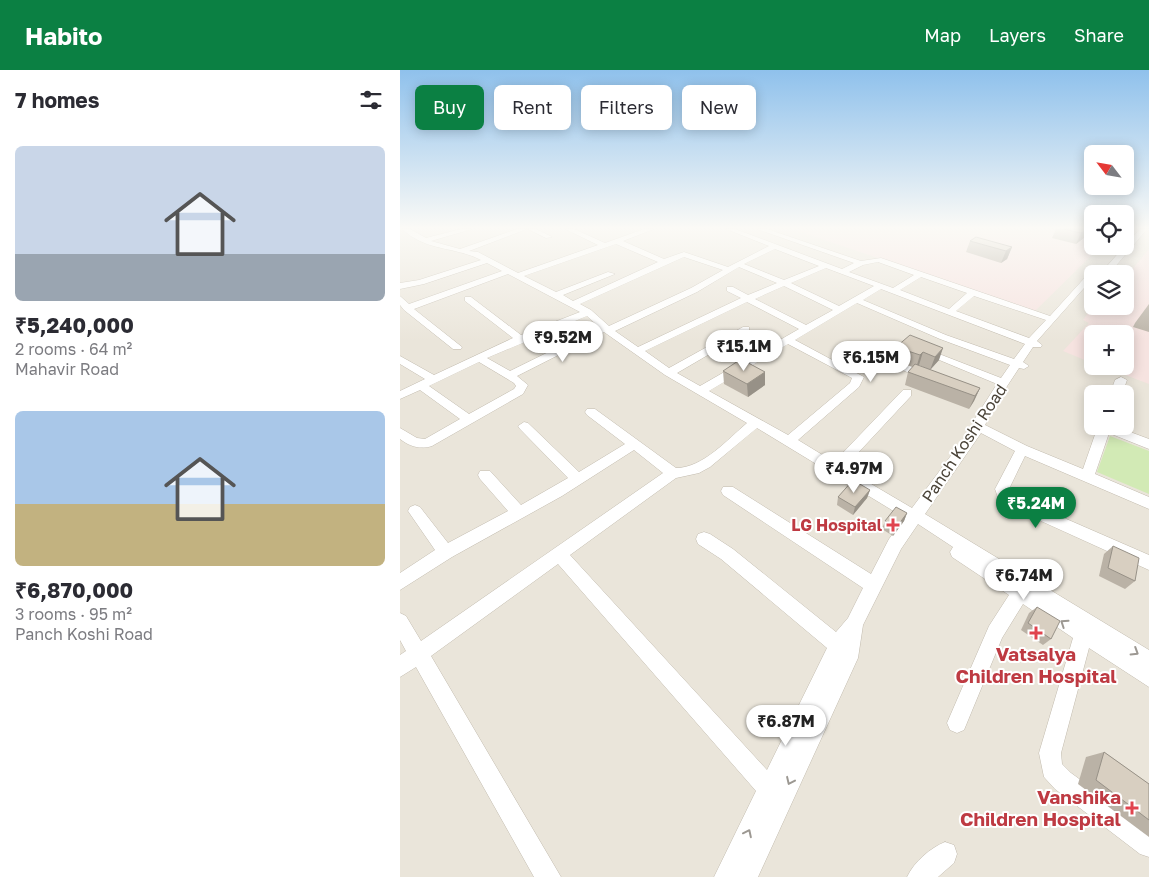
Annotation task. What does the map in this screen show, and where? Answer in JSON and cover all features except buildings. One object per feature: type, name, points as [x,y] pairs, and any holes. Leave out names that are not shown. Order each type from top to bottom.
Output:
[{"type":"street","points":[[400,286],[467,267]]},
{"type":"street","points":[[497,267],[588,312],[607,329],[669,373],[789,441],[911,516],[1087,630],[1149,677]]},
{"type":"street","points":[[516,276],[543,267]]},
{"type":"street","points":[[407,308],[553,267]]},
{"type":"street","points":[[574,304],[654,267]]},
{"type":"street","points":[[720,267],[730,270]]},
{"type":"street","points":[[509,376],[694,290],[736,267]]},
{"type":"street","points":[[743,267],[840,310]]},
{"type":"street","points":[[638,351],[713,313],[823,267]]},
{"type":"street","points":[[832,267],[1034,343]]},
{"type":"street","points":[[844,271],[853,267]]},
{"type":"street","points":[[898,267],[1051,319]]},
{"type":"street","points":[[556,295],[611,274]]},
{"type":"street","points":[[895,290],[920,274]]},
{"type":"street","points":[[1084,284],[1051,319],[985,422],[980,425],[1022,449],[1149,503]]},
{"type":"street","points":[[700,391],[882,285]]},
{"type":"street","points":[[730,289],[806,329]]},
{"type":"street","points":[[950,312],[973,292]]},
{"type":"street","points":[[1034,343],[1084,293]]},
{"type":"street","points":[[400,299],[407,308],[458,347]]},
{"type":"street","points":[[468,299],[520,340]]},
{"type":"street","points":[[856,300],[943,337],[1021,364]]},
{"type":"street","points":[[400,395],[479,358],[588,312]]},
{"type":"street","points":[[669,373],[746,329]]},
{"type":"street","points":[[787,340],[858,378],[855,384],[789,441]]},
{"type":"street","points":[[930,354],[1004,383]]},
{"type":"street","points":[[877,355],[940,382]]},
{"type":"street","points":[[400,432],[417,444],[427,443],[519,391],[522,385],[479,358]]},
{"type":"street","points":[[400,359],[434,379]]},
{"type":"street","name":"Panch Koshi Road","points":[[727,877],[838,645],[854,624],[911,516],[980,425],[985,402],[1021,364]]},
{"type":"street","points":[[1119,385],[1121,380]]},
{"type":"street","points":[[420,385],[469,420]]},
{"type":"street","points":[[835,469],[907,393]]},
{"type":"street","points":[[591,412],[673,473]]},
{"type":"street","points":[[400,667],[673,473],[691,472],[712,459],[755,423]]},
{"type":"street","points":[[524,426],[578,479]]},
{"type":"street","points":[[1087,477],[1102,435]]},
{"type":"street","points":[[1126,435],[1149,444]]},
{"type":"street","points":[[400,582],[446,552],[578,479],[634,444]]},
{"type":"street","points":[[1022,449],[1002,489],[1004,496],[1013,502],[1149,563]]},
{"type":"street","points":[[485,475],[518,513]]},
{"type":"street","points":[[728,490],[874,586]]},
{"type":"street","points":[[416,511],[446,552]]},
{"type":"street","points":[[911,516],[1020,594],[1149,661]]},
{"type":"street","points":[[704,539],[727,554],[838,645]]},
{"type":"street","points":[[558,553],[770,790]]},
{"type":"street","points":[[958,723],[995,632],[1020,594]]},
{"type":"street","points":[[400,622],[548,877]]},
{"type":"street","name":"Panch Koshi Road","points":[[745,877],[851,651],[854,624]]},
{"type":"street","points":[[1087,630],[1050,753],[1052,769],[1063,781],[1149,845]]},
{"type":"street","points":[[920,877],[945,854]]},
{"type":"shaded area","points":[[400,267],[1084,267],[1084,315],[1134,315],[1134,267],[1149,267],[1149,877],[400,877]]},
{"type":"shaded area","points":[[904,267],[1080,267],[1035,311]]},
{"type":"shaded area","points":[[1134,267],[1149,267],[1149,384],[1126,375],[1134,375],[1134,325],[1087,325],[1089,323],[1083,320],[1087,315],[1134,315]]},
{"type":"shaded area","points":[[1084,328],[1084,360],[1063,351]]},
{"type":"green space","points":[[1110,436],[1149,451],[1149,494],[1097,472]]},
{"type":"place","name":"LG Hospital","points":[[893,525]]},
{"type":"place","name":"Vatsalya Children Hospital","points":[[1036,633]]},
{"type":"place","name":"Vanshika Children Hospital","points":[[1132,808]]}]
